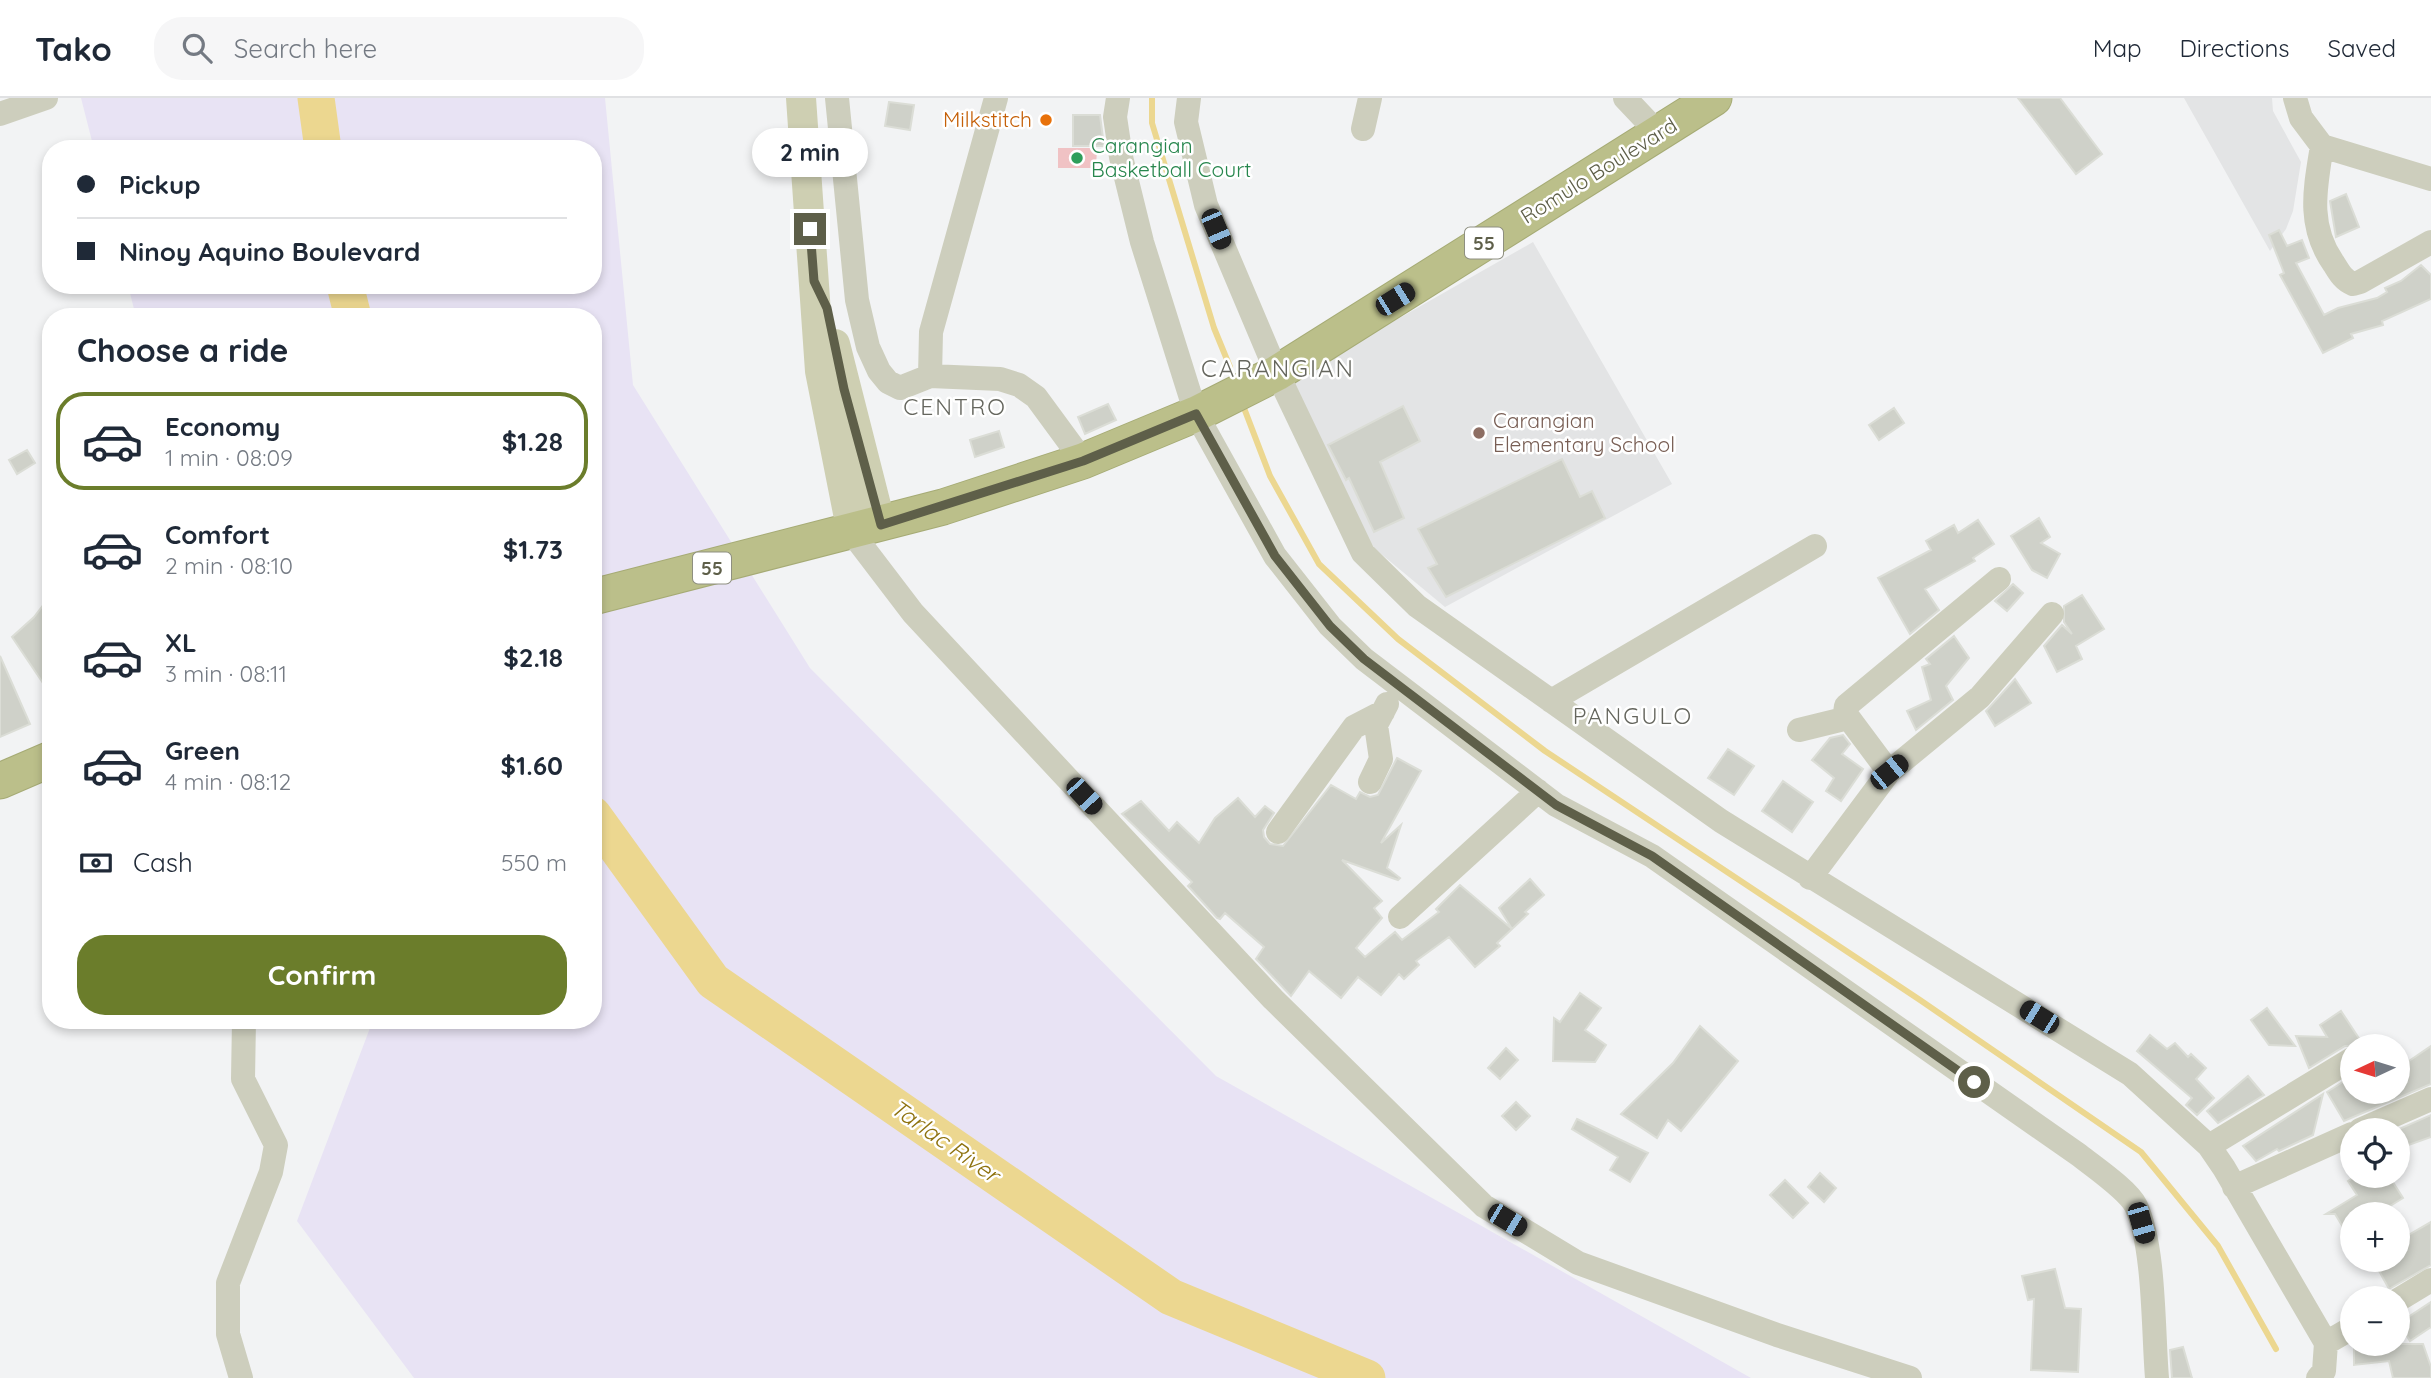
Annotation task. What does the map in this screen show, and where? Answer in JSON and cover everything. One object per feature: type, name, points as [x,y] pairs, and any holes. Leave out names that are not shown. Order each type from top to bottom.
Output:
[{"type":"highway","name":"Romulo Boulevard","points":[[602,595],[854,532],[1083,461],[1196,414],[1277,373],[1714,98]]},
{"type":"highway","points":[[0,781],[42,763]]},
{"type":"main road","points":[[801,98],[814,281],[827,308],[844,389],[854,532]]},
{"type":"street","points":[[0,114],[46,98]]},
{"type":"street","points":[[837,98],[858,300],[868,347],[888,382],[900,388],[930,376],[1000,379],[1019,385],[1036,397],[1083,461]]},
{"type":"street","points":[[930,376],[931,332],[996,98]]},
{"type":"street","points":[[1118,98],[1115,117],[1121,157],[1142,243],[1196,414],[1275,556],[1330,626],[1364,659],[1556,805],[1652,856],[2080,1155],[2127,1196],[2135,1204],[2146,1242],[2157,1378]]},
{"type":"street","points":[[1189,98],[1186,122],[1206,205],[1277,373],[1363,553],[1417,606],[1721,821],[2130,1074],[2209,1146],[2326,1343],[2324,1371],[2318,1378]]},
{"type":"street","points":[[1363,129],[1370,98]]},
{"type":"street","points":[[1625,98],[1659,134]]},
{"type":"street","points":[[2295,98],[2301,118],[2322,146],[2431,179]]},
{"type":"street","points":[[2322,146],[2312,204],[2317,232],[2328,255],[2346,281],[2353,284],[2360,282],[2431,242]]},
{"type":"street","points":[[854,532],[913,612],[1273,999],[1484,1206],[1578,1263],[1910,1378]]},
{"type":"street","points":[[1551,701],[1815,546]]},
{"type":"street","points":[[1889,772],[1848,718],[1845,713],[1846,706],[1999,579]]},
{"type":"street","points":[[1810,878],[1889,772],[1980,697],[2052,614]]},
{"type":"street","points":[[1370,782],[1380,765],[1380,748],[1375,730],[1398,685]]},
{"type":"street","points":[[1278,832],[1353,727],[1383,712]]},
{"type":"street","points":[[1799,730],[1848,718]]},
{"type":"street","points":[[1399,917],[1538,791]]},
{"type":"street","points":[[241,1378],[228,1334],[229,1283],[271,1172],[276,1144],[243,1079],[244,1029]]},
{"type":"street","points":[[2209,1146],[2340,1066]]},
{"type":"street","points":[[2387,1118],[2431,1099]]},
{"type":"street","points":[[2234,1187],[2340,1139]]},
{"type":"street","points":[[2410,1293],[2431,1280]]},
{"type":"street","points":[[2326,1343],[2340,1335]]},
{"type":"shaded area","points":[[2184,98],[2272,98],[2273,111],[2301,162],[2293,211],[2286,229],[2270,251]]},
{"type":"shaded area","name":"Carangian Basketball Court","points":[[1058,148],[1097,148],[1096,168],[1058,168]]},
{"type":"shaded area","name":"Carangian Elementary School","points":[[1533,242],[1672,484],[1445,607],[1374,548],[1289,381]]},
{"type":"sand","points":[[81,98],[605,98],[633,385],[810,668],[1216,1076],[1751,1378],[414,1378],[297,1221],[370,1029],[602,1029],[602,308],[134,308],[130,294],[602,294],[602,140],[92,140]]},
{"type":"building","points":[[2018,98],[2060,98],[2102,154],[2076,174]]},
{"type":"building","points":[[889,102],[914,105],[910,130],[885,126]]},
{"type":"building","points":[[1073,115],[1100,115],[1104,146],[1073,146]]},
{"type":"building","points":[[2346,194],[2359,227],[2336,237],[2330,201]]},
{"type":"building","points":[[2279,230],[2287,246],[2302,240],[2309,258],[2296,263],[2324,315],[2338,308],[2377,298],[2387,292],[2385,288],[2401,281],[2421,265],[2431,275],[2431,299],[2382,321],[2383,325],[2351,334],[2353,338],[2323,353],[2280,275],[2284,273],[2269,235]]},
{"type":"building","points":[[1108,404],[1116,420],[1085,434],[1078,417]]},
{"type":"building","points":[[1403,406],[1420,441],[1380,462],[1404,518],[1374,532],[1349,478],[1346,480],[1328,445]]},
{"type":"building","points":[[1894,408],[1904,423],[1879,440],[1869,425]]},
{"type":"building","points":[[999,431],[1004,447],[975,457],[970,440]]},
{"type":"building","points":[[27,450],[35,463],[17,474],[9,460]]},
{"type":"building","points":[[1562,459],[1580,497],[1592,491],[1605,518],[1446,597],[1428,568],[1437,564],[1418,529]]},
{"type":"building","points":[[2039,518],[2050,537],[2041,543],[2060,554],[2047,578],[2032,570],[2011,536]]},
{"type":"building","points":[[1978,520],[1994,544],[1973,558],[1975,561],[1925,589],[1939,610],[1910,634],[1878,578],[1931,550],[1926,541],[1954,525],[1958,533]]},
{"type":"building","points":[[2013,584],[2023,593],[2007,611],[1995,601]]},
{"type":"building","points":[[2082,595],[2104,629],[2076,646],[2082,659],[2057,672],[2044,646],[2062,625],[2072,634],[2064,622],[2064,606]]},
{"type":"building","points":[[42,607],[42,682],[12,637]]},
{"type":"building","points":[[1954,636],[1969,658],[1946,686],[1953,700],[1916,730],[1907,711],[1931,700],[1922,667],[1930,664],[1926,659]]},
{"type":"building","points":[[0,656],[30,724],[0,737]]},
{"type":"building","points":[[2015,679],[2031,703],[1995,726],[1986,711]]},
{"type":"building","points":[[1843,735],[1850,744],[1842,754],[1863,769],[1841,801],[1826,791],[1834,778],[1812,760],[1830,738]]},
{"type":"building","points":[[1728,749],[1754,766],[1734,795],[1708,778]]},
{"type":"building","points":[[1397,758],[1421,771],[1381,843],[1401,825],[1387,868],[1400,878],[1398,880],[1342,860],[1382,901],[1374,908],[1382,918],[1356,948],[1365,957],[1395,932],[1402,940],[1439,912],[1436,909],[1460,885],[1512,929],[1497,943],[1500,946],[1475,967],[1449,937],[1416,961],[1419,965],[1404,979],[1399,974],[1381,995],[1358,977],[1341,998],[1309,971],[1291,996],[1256,959],[1264,947],[1225,913],[1220,919],[1217,918],[1188,886],[1192,882],[1122,814],[1141,801],[1169,831],[1177,822],[1199,843],[1215,818],[1238,798],[1255,817],[1265,806],[1274,813],[1263,830],[1264,837],[1270,844],[1283,846],[1331,785],[1356,799],[1360,792],[1370,797],[1378,795]]},
{"type":"building","points":[[1783,781],[1813,802],[1792,832],[1762,811]]},
{"type":"building","points":[[1530,879],[1544,895],[1525,912],[1528,914],[1512,929],[1499,908]]},
{"type":"building","points":[[1580,993],[1601,1008],[1585,1030],[1606,1045],[1595,1062],[1553,1061],[1554,1018],[1560,1022]]},
{"type":"building","points":[[2267,1008],[2295,1046],[2269,1045],[2251,1020]]},
{"type":"building","points":[[2341,1011],[2356,1034],[2340,1034],[2340,1049],[2309,1068],[2296,1036],[2327,1037],[2320,1025]]},
{"type":"building","points":[[1700,1026],[1738,1061],[1681,1131],[1668,1120],[1657,1138],[1621,1114],[1673,1063]]},
{"type":"building","points":[[2150,1035],[2167,1049],[2175,1043],[2188,1057],[2191,1054],[2206,1068],[2196,1079],[2214,1098],[2197,1115],[2186,1105],[2192,1098],[2137,1051]]},
{"type":"building","points":[[2431,1046],[2431,1084],[2410,1093],[2410,1060]]},
{"type":"building","points":[[1506,1048],[1518,1060],[1500,1079],[1488,1068]]},
{"type":"building","points":[[2248,1076],[2264,1095],[2218,1123],[2207,1111]]},
{"type":"building","points":[[2340,1084],[2340,1104],[2384,1104],[2351,1118],[2342,1118],[2327,1092]]},
{"type":"building","points":[[2323,1094],[2313,1135],[2279,1151],[2277,1149],[2256,1161],[2243,1146]]},
{"type":"building","points":[[1516,1102],[1530,1116],[1516,1130],[1502,1116]]},
{"type":"building","points":[[2431,1115],[2431,1137],[2410,1144],[2410,1124]]},
{"type":"building","points":[[1577,1119],[1648,1153],[1630,1182],[1610,1170],[1618,1157],[1572,1129]]},
{"type":"building","points":[[1820,1173],[1836,1188],[1824,1202],[1808,1187]]},
{"type":"building","points":[[1785,1180],[1808,1203],[1793,1218],[1770,1195]]},
{"type":"building","points":[[2352,1188],[2397,1188],[2403,1198],[2396,1202],[2346,1202],[2357,1195]]},
{"type":"building","points":[[2340,1205],[2340,1222],[2335,1214],[2326,1214]]},
{"type":"building","points":[[2431,1222],[2431,1265],[2394,1286],[2387,1286],[2380,1272],[2410,1272],[2410,1234]]},
{"type":"building","points":[[2055,1269],[2065,1308],[2081,1309],[2078,1372],[2031,1370],[2034,1299],[2028,1300],[2022,1276]]},
{"type":"building","points":[[2431,1302],[2431,1327],[2410,1341],[2410,1316]]},
{"type":"building","points":[[2410,1344],[2423,1344],[2431,1367],[2431,1378],[2393,1378],[2389,1361],[2354,1365],[2354,1356],[2410,1356]]},
{"type":"building","points":[[2183,1347],[2192,1378],[2172,1378],[2170,1350]]},
{"type":"waterway","name":"Tarlac River","points":[[316,98],[322,140]]},
{"type":"waterway","points":[[1152,98],[1152,123],[1214,328],[1230,367]]},
{"type":"waterway","name":"Tarlac River","points":[[347,294],[351,308]]},
{"type":"waterway","points":[[1244,408],[1270,476],[1319,564],[1398,639],[1545,751],[1920,1000],[2141,1152],[2218,1246],[2276,1349]]},
{"type":"waterway","name":"Tarlac River","points":[[602,827],[713,981],[1171,1297],[1367,1378]]},
{"type":"place","name":"Milkstitch","points":[[1046,120]]},
{"type":"place","name":"Carangian Basketball Court","points":[[1077,158]]},
{"type":"place","name":"Carangian Elementary School","points":[[1479,433]]},
{"type":"district","name":"CARANGIAN","points":[[1278,369]]},
{"type":"district","name":"CENTRO","points":[[955,407]]},
{"type":"district","name":"PANGULO","points":[[1633,716]]},
{"type":"route","points":[[810,229],[814,281],[827,308],[844,389],[881,525],[1083,461],[1196,414],[1275,556],[1330,626],[1364,659],[1556,805],[1652,856],[1974,1082]]}]
